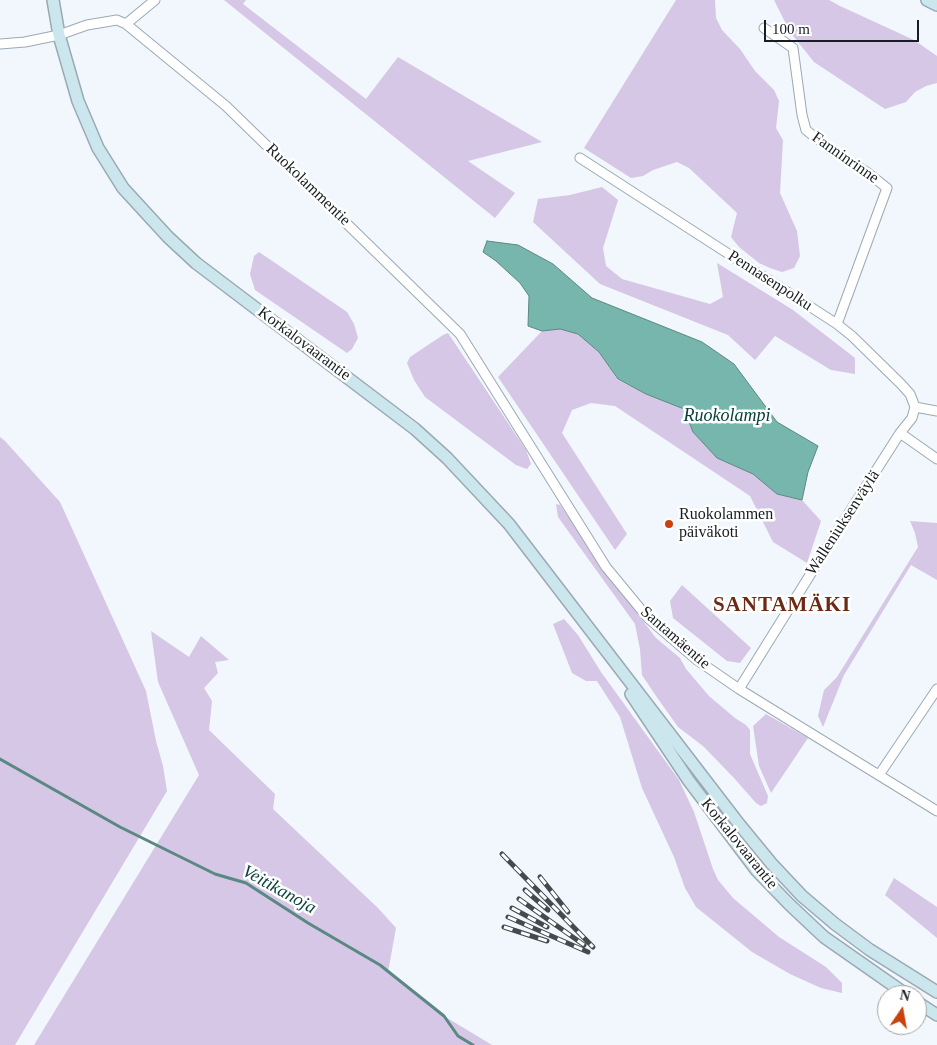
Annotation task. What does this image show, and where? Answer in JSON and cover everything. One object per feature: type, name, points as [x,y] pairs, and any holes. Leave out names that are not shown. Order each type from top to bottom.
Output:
[{"type":"street","name":"Korkalovaarantie","points":[[52,0],[59,35],[78,101],[98,148],[123,188],[168,237],[196,263],[415,429],[447,458],[509,524],[771,863],[802,896],[834,924],[937,992]]},
{"type":"street","points":[[0,44],[26,42],[59,35],[87,25],[117,20],[126,24],[156,0]]},
{"type":"street","points":[[927,0],[937,5]]},
{"type":"street","name":"Ruokolammentie","points":[[126,24],[226,106],[438,310],[460,334],[476,359]]},
{"type":"street","name":"Fanninrinne","points":[[764,28],[793,48],[802,115],[806,130],[887,188],[837,324]]},
{"type":"street","name":"Pennasenpolku","points":[[580,158],[837,324],[859,342],[901,384],[910,394],[916,407]]},
{"type":"street","name":"Santamäentie","points":[[476,359],[606,567],[648,618],[697,660],[739,689],[937,812]]},
{"type":"street","points":[[937,412],[916,407],[912,418],[900,433],[937,459]]},
{"type":"street","name":"Walleniuksenväylä","points":[[739,689],[900,433]]},
{"type":"street","name":"Korkalovaarantie","points":[[611,657],[617,674],[689,781],[757,871],[824,937],[893,985]]},
{"type":"street","points":[[879,775],[937,689]]},
{"type":"shaded area","points":[[224,0],[246,0],[243,4],[366,99],[398,57],[542,142],[468,161],[515,193],[495,218]]},
{"type":"shaded area","points":[[676,0],[715,0],[716,18],[722,30],[740,49],[755,71],[774,90],[779,101],[776,128],[783,140],[780,193],[797,231],[800,256],[794,268],[782,272],[770,268],[759,263],[739,247],[731,237],[737,213],[689,168],[677,162],[653,170],[643,176],[631,178],[584,148]]},
{"type":"shaded area","points":[[774,0],[829,0],[914,40],[937,56],[937,83],[915,92],[906,102],[885,109],[814,62],[790,32]]},
{"type":"shaded area","points":[[602,187],[618,200],[603,248],[606,266],[622,279],[710,304],[723,297],[717,263],[793,310],[855,358],[855,374],[831,370],[775,336],[755,360],[728,335],[600,284],[533,222],[538,199],[570,195]]},
{"type":"shaded area","points":[[259,252],[347,312],[354,324],[358,338],[352,349],[347,353],[255,290],[250,274],[254,256]]},
{"type":"shaded area","points":[[560,329],[578,334],[599,352],[618,380],[646,394],[684,409],[693,432],[717,458],[753,474],[777,494],[802,500],[821,521],[807,563],[773,542],[750,496],[615,406],[591,403],[572,410],[562,433],[627,534],[615,550],[498,377],[542,331]]},
{"type":"shaded area","points":[[448,333],[526,450],[531,464],[527,469],[516,465],[425,397],[414,380],[407,363],[410,357]]},
{"type":"shaded area","points":[[0,437],[60,502],[146,691],[167,791],[15,1045],[0,1045]]},
{"type":"shaded area","points":[[556,504],[560,505],[617,587],[656,638],[680,658],[686,669],[709,696],[750,730],[750,754],[768,796],[767,803],[761,806],[756,803],[703,746],[678,727],[656,696],[642,675],[640,649],[635,624],[558,517]]},
{"type":"shaded area","points":[[910,521],[937,523],[937,580],[911,565],[844,675],[823,727],[818,716],[824,690],[837,677],[918,547]]},
{"type":"shaded area","points":[[682,585],[751,648],[740,663],[727,661],[673,618],[670,601]]},
{"type":"shaded area","points":[[564,619],[578,635],[601,672],[679,780],[694,812],[718,880],[733,898],[779,937],[826,967],[842,983],[842,993],[821,988],[790,974],[752,952],[696,907],[685,888],[674,857],[642,788],[620,717],[597,681],[586,681],[572,673],[553,624]]},
{"type":"shaded area","points":[[151,631],[189,657],[201,636],[229,660],[215,662],[218,673],[204,688],[212,701],[209,730],[275,794],[273,809],[378,908],[396,928],[388,972],[444,1016],[492,1045],[34,1045],[199,775],[158,682]]},
{"type":"shaded area","points":[[766,714],[808,738],[771,793],[759,766],[753,726]]},
{"type":"shaded area","points":[[894,878],[937,907],[937,938],[885,895]]},
{"type":"water","name":"Ruokolampi","points":[[487,241],[518,245],[553,264],[592,298],[702,342],[734,364],[777,422],[818,446],[808,472],[802,500],[777,494],[753,474],[717,458],[693,432],[684,409],[646,394],[618,379],[599,352],[578,334],[560,329],[542,331],[528,326],[529,296],[520,283],[483,252]]},
{"type":"waterway","name":"Veitikanoja","points":[[0,759],[120,827],[215,874],[246,883],[308,923],[380,965],[444,1016],[458,1036],[473,1045]]},
{"type":"railway","points":[[502,854],[593,947]]},
{"type":"railway","points":[[540,877],[568,912]]},
{"type":"railway","points":[[525,890],[548,910]]},
{"type":"railway","points":[[519,899],[584,945]]},
{"type":"railway","points":[[512,908],[547,927]]},
{"type":"railway","points":[[508,917],[588,952]]},
{"type":"railway","points":[[504,927],[547,941]]},
{"type":"place","name":"Ruokolammen päiväkoti","points":[[669,524]]},
{"type":"district","name":"SANTAMÄKI","points":[[782,606]]}]
